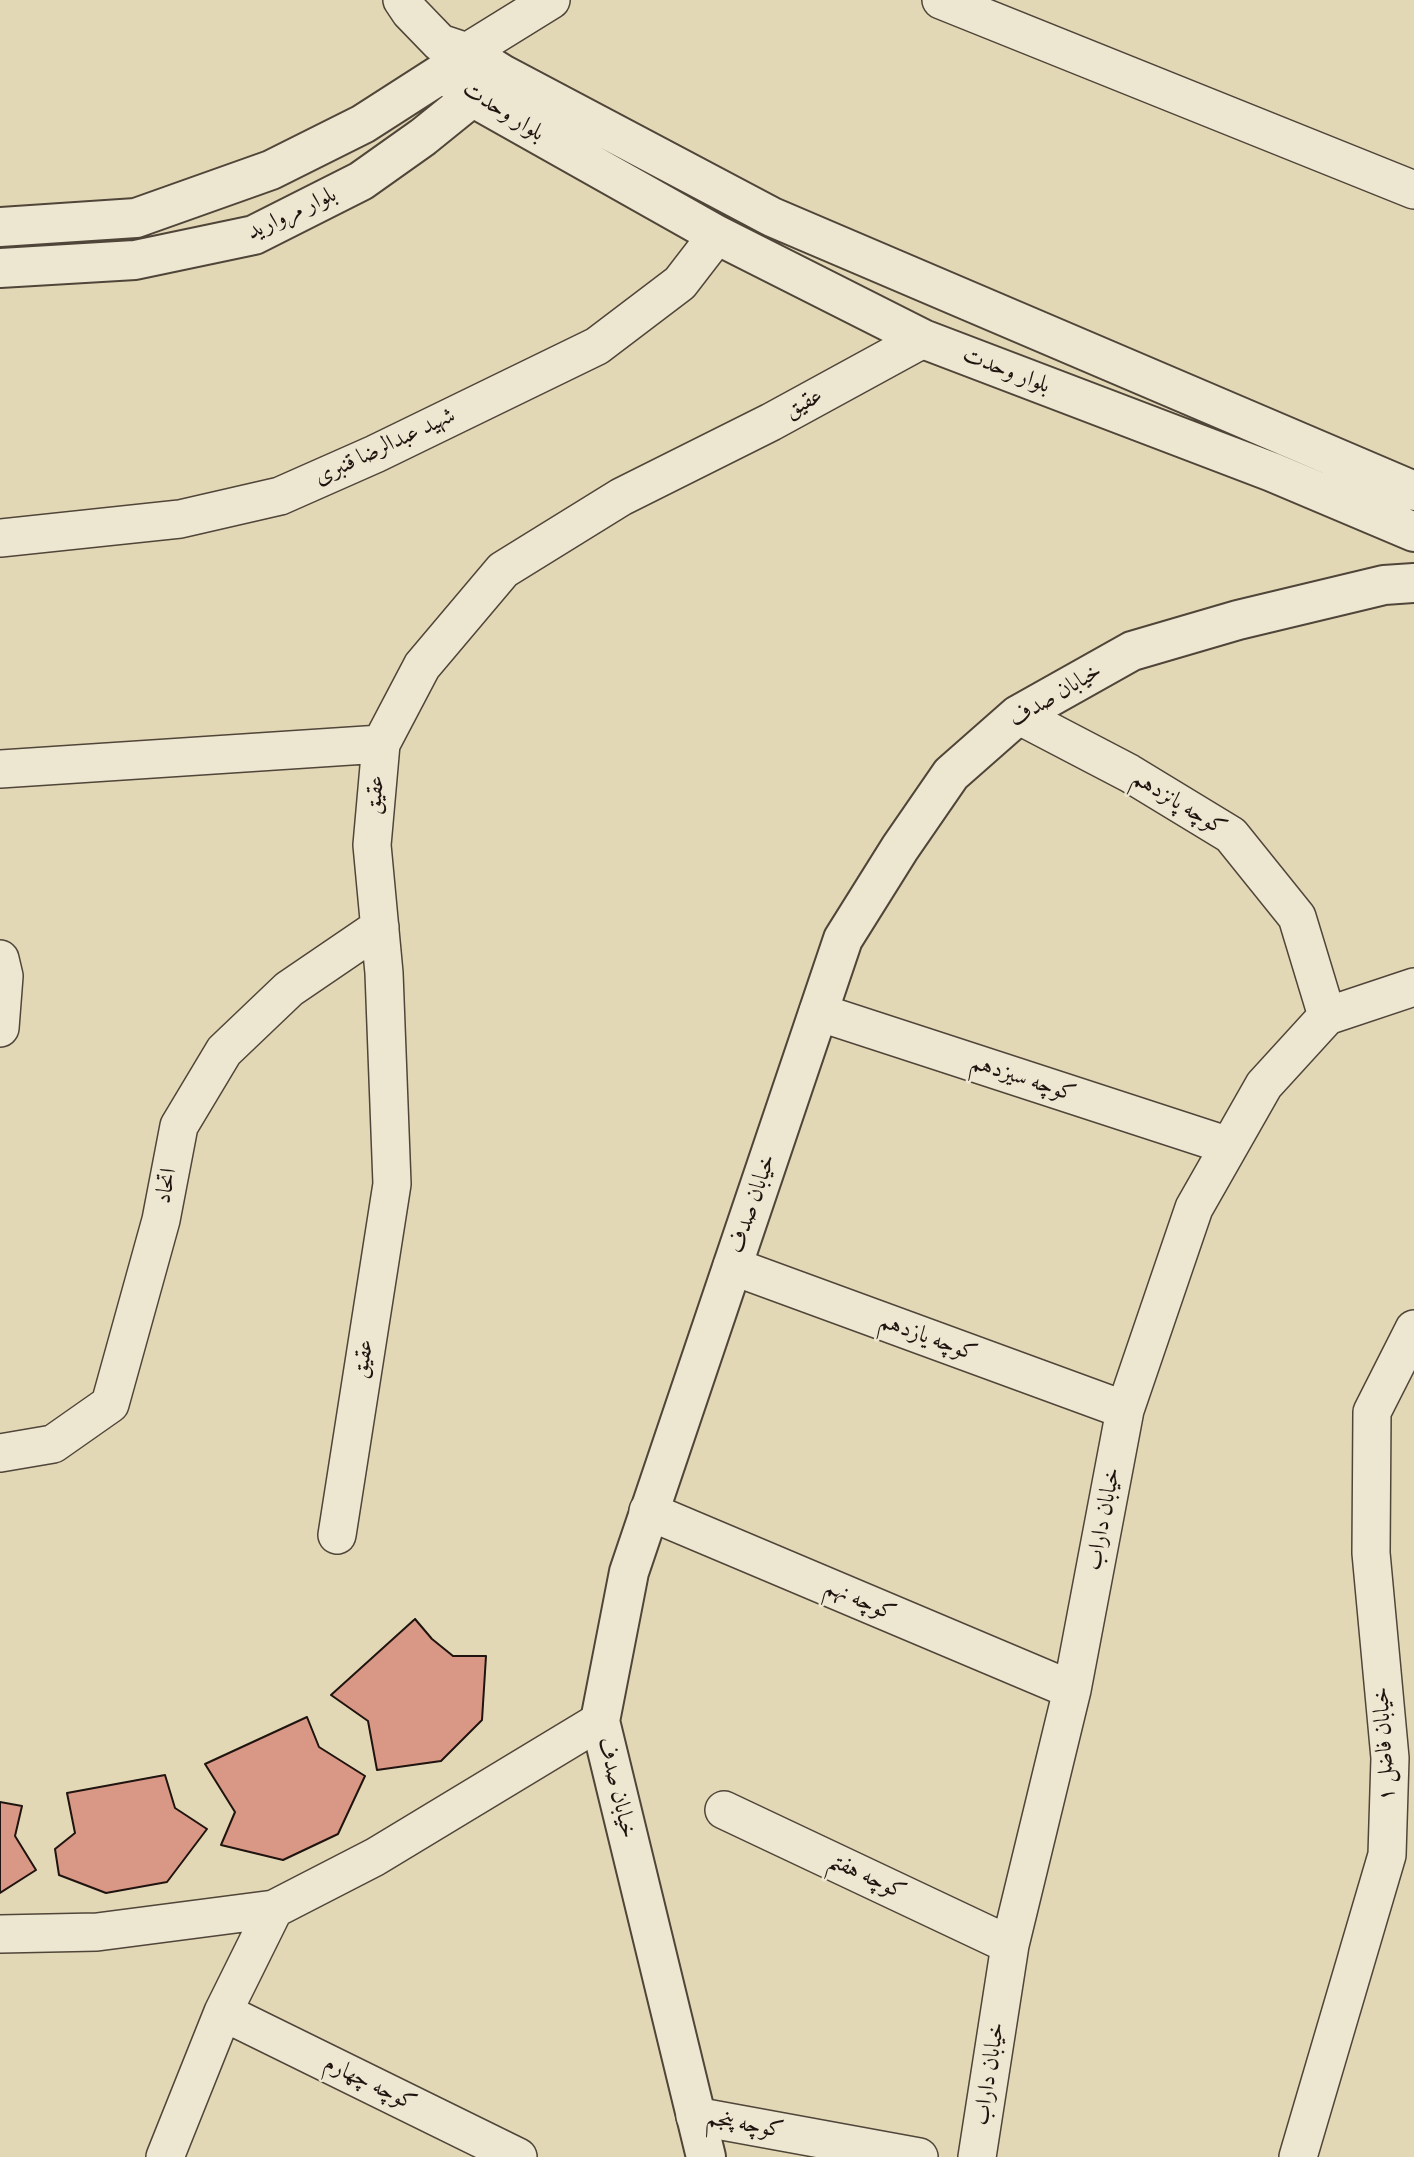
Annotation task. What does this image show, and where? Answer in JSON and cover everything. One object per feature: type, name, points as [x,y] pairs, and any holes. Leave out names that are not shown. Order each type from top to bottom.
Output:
[{"type":"street","points":[[402,0],[451,56]]},
{"type":"street","points":[[0,227],[136,218],[271,170],[363,124],[451,56],[551,0]]},
{"type":"street","points":[[941,0],[1414,190]]},
{"type":"street","name":"بلوار وحدت","points":[[451,56],[502,74],[772,217],[1414,491]]},
{"type":"street","name":"بلوار وحدت","points":[[451,56],[472,97],[717,235],[923,340],[1272,472],[1414,532]]},
{"type":"street","name":"بلوار مروارید","points":[[0,268],[135,260],[254,235],[361,181],[423,137],[502,74]]},
{"type":"street","name":"شهید عبدالرضا قنبری","points":[[0,538],[180,519],[280,496],[375,454],[597,346],[680,283],[717,235]]},
{"type":"street","name":"عقیق","points":[[337,1535],[392,1184],[384,972],[372,845],[381,744],[422,666],[503,570],[621,497],[771,422],[923,340]]},
{"type":"street","name":"خیابان صدف","points":[[706,2157],[600,1721],[629,1572],[843,939],[900,848],[951,774],[1018,715],[1132,651],[1238,620],[1384,584],[1414,583]]},
{"type":"street","name":"کوچه پانزدهم","points":[[1018,715],[1129,773],[1231,835],[1297,917],[1327,1016]]},
{"type":"street","points":[[0,769],[381,744]]},
{"type":"street","name":"اتحاد","points":[[0,1453],[53,1444],[110,1404],[161,1220],[179,1126],[224,1051],[289,989],[380,927]]},
{"type":"street","points":[[0,958],[4,976],[0,1028]]},
{"type":"street","name":"خیابان داراب","points":[[977,2157],[1010,1945],[1072,1690],[1125,1410],[1194,1208],[1264,1085],[1327,1016],[1414,987]]},
{"type":"street","name":"کوچه سیزدهم","points":[[818,1012],[1229,1146]]},
{"type":"street","name":"کوچه یازدهم","points":[[732,1266],[1125,1410]]},
{"type":"street","name":"خیابان فاضل ۱","points":[[1298,2157],[1387,1855],[1390,1758],[1371,1553],[1372,1412],[1414,1329]]},
{"type":"street","name":"کوچه نهم","points":[[648,1511],[1072,1690]]},
{"type":"street","points":[[0,1934],[97,1932],[274,1909],[375,1857],[600,1721]]},
{"type":"street","name":"کوچه هفتم","points":[[724,1810],[1010,1945]]},
{"type":"street","points":[[165,2157],[223,2011],[274,1909]]},
{"type":"street","name":"کوچه چهارم","points":[[223,2011],[518,2157]]},
{"type":"street","name":"کوچه پنجم","points":[[695,2116],[919,2157]]},
{"type":"building","points":[[415,1619],[432,1639],[453,1656],[486,1656],[482,1720],[441,1761],[377,1770],[368,1721],[331,1695]]},
{"type":"building","points":[[307,1717],[319,1747],[365,1776],[338,1834],[283,1860],[221,1845],[235,1812],[205,1764]]},
{"type":"building","points":[[165,1775],[175,1808],[207,1829],[167,1882],[106,1893],[59,1875],[55,1849],[75,1833],[67,1793]]},
{"type":"building","points":[[0,1802],[22,1806],[15,1836],[36,1870],[0,1893]]}]
